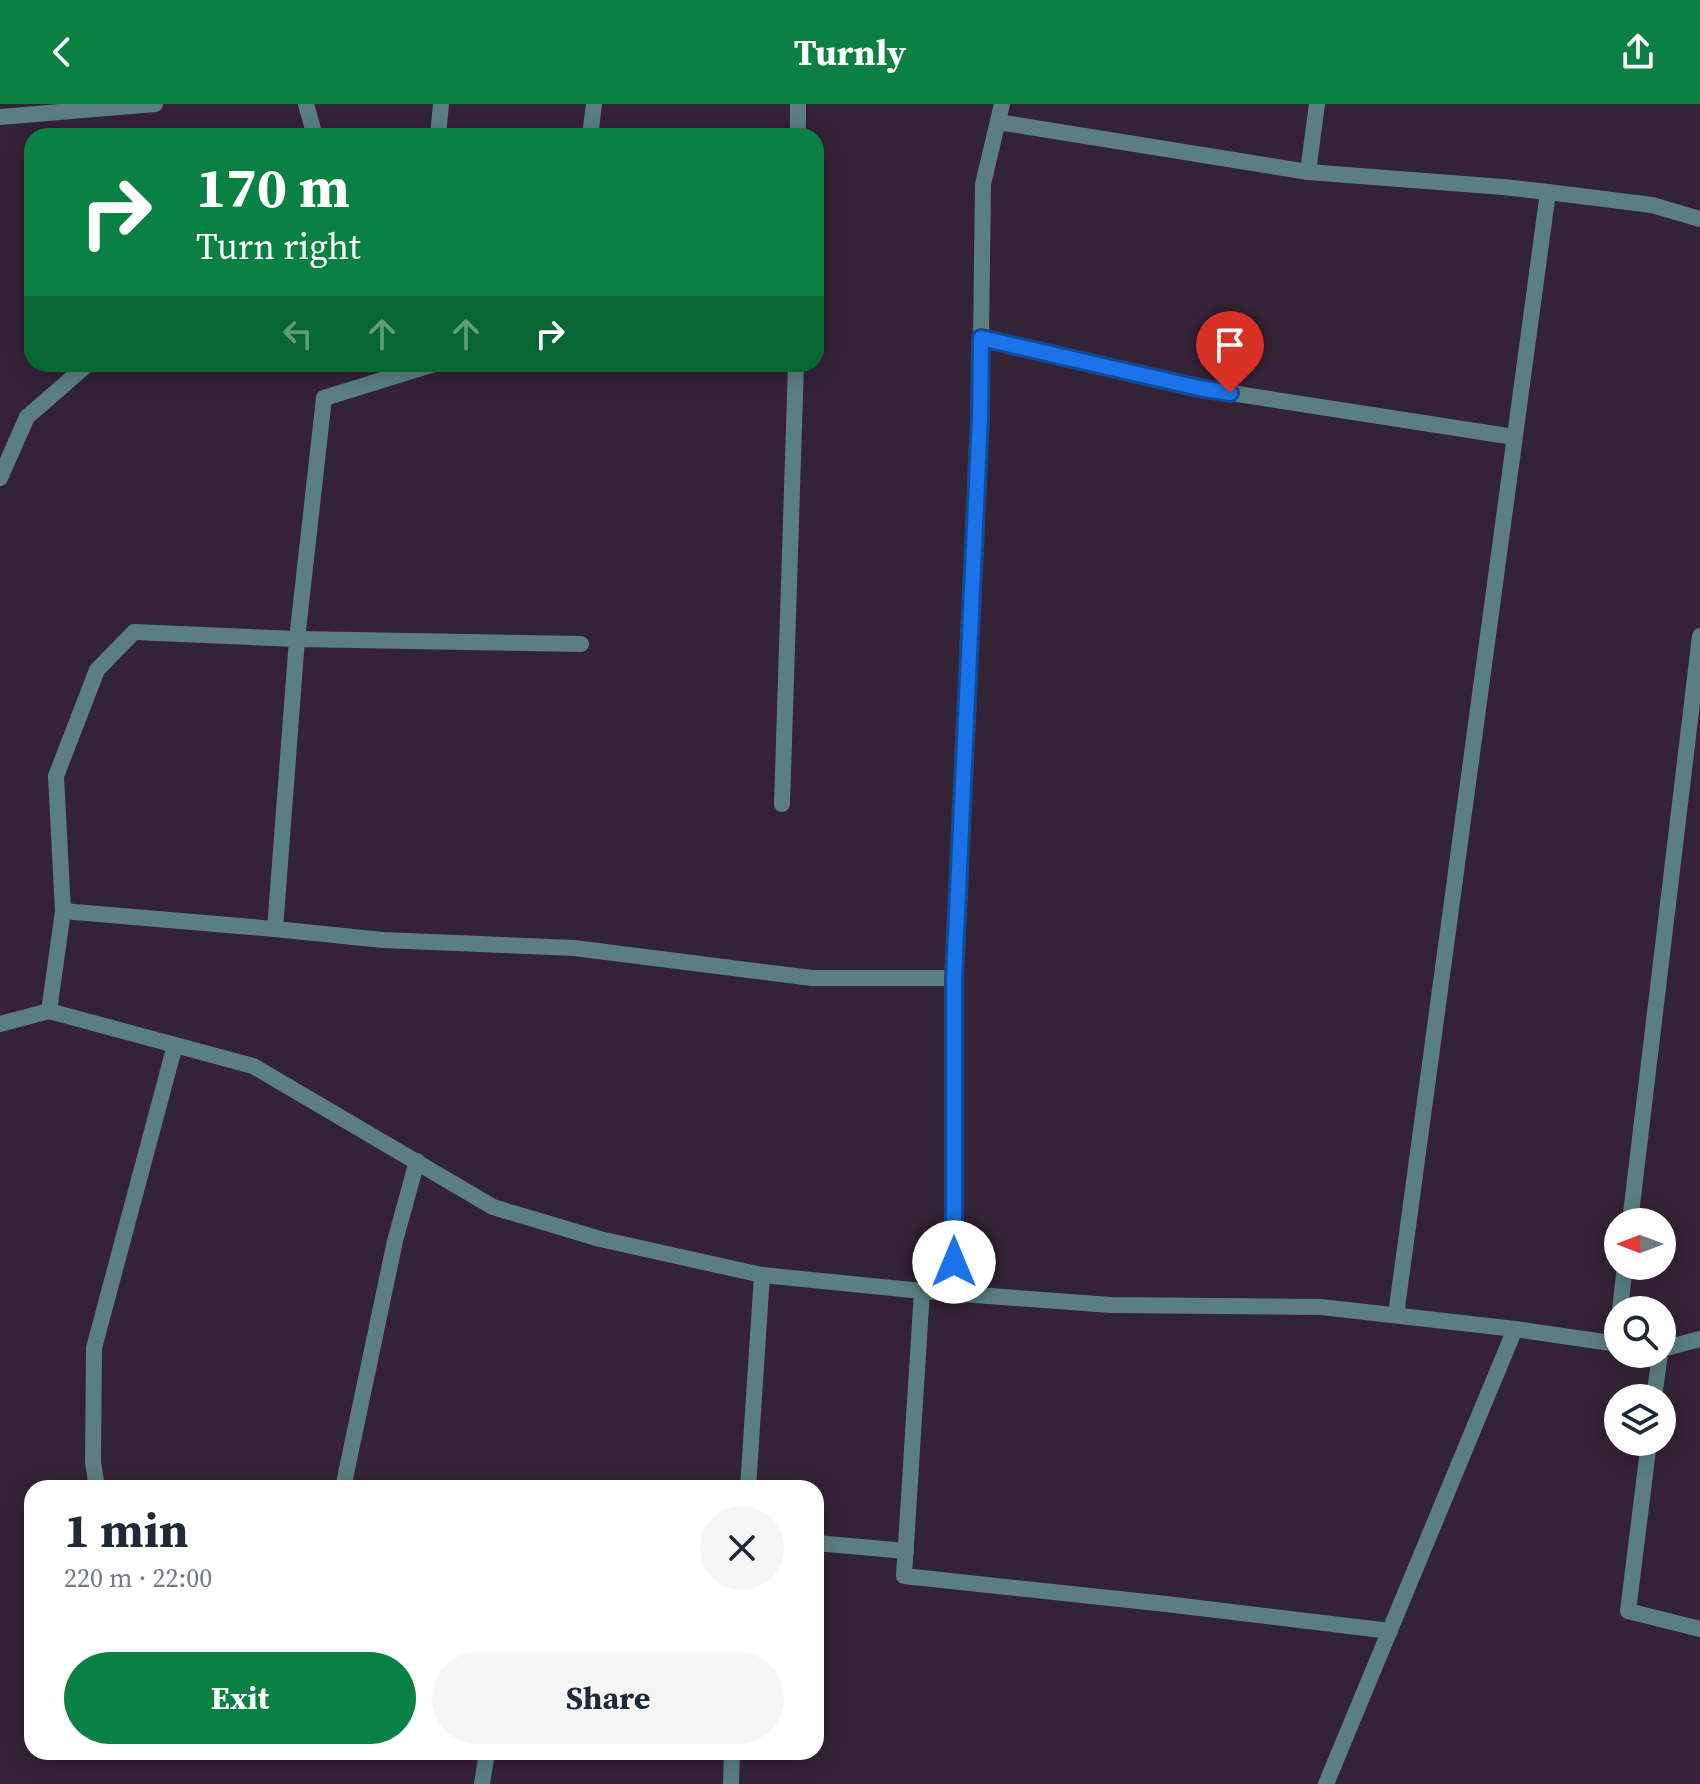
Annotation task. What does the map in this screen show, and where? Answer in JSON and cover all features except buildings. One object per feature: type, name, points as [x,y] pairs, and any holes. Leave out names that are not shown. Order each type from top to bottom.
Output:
[{"type":"street","points":[[0,117],[155,104]]},
{"type":"street","points":[[306,104],[313,128]]},
{"type":"street","points":[[439,128],[441,104]]},
{"type":"street","points":[[591,128],[594,104]]},
{"type":"street","points":[[798,104],[798,128]]},
{"type":"street","points":[[954,1293],[954,978],[979,433],[983,184],[1002,104]]},
{"type":"street","points":[[1308,172],[1317,104]]},
{"type":"street","points":[[998,122],[1308,172],[1503,187],[1652,205],[1700,219]]},
{"type":"street","points":[[1396,1315],[1548,192]]},
{"type":"street","points":[[981,338],[1199,388],[1514,437]]},
{"type":"street","points":[[0,478],[27,417],[79,372]]},
{"type":"street","points":[[275,929],[297,639],[324,398],[408,372]]},
{"type":"street","points":[[782,804],[796,372]]},
{"type":"street","points":[[49,1011],[63,911],[56,776],[97,670],[134,632],[297,639],[581,644]]},
{"type":"street","points":[[1632,1208],[1700,636]]},
{"type":"street","points":[[63,911],[383,940],[574,948],[812,978],[954,978]]},
{"type":"street","points":[[0,1024],[49,1011],[253,1066],[493,1207],[600,1239],[762,1275],[1111,1305],[1321,1307],[1604,1337]]},
{"type":"street","points":[[96,1480],[93,1462],[94,1348],[175,1045]]},
{"type":"street","points":[[345,1480],[395,1241],[417,1161]]},
{"type":"street","points":[[749,1480],[762,1275]]},
{"type":"street","points":[[922,1291],[904,1576],[1390,1631]]},
{"type":"street","points":[[1326,1784],[1515,1329]]},
{"type":"street","points":[[1676,1347],[1700,1339]]},
{"type":"street","points":[[1647,1456],[1628,1611],[1700,1629]]},
{"type":"street","points":[[824,1544],[906,1551]]},
{"type":"street","points":[[482,1784],[484,1760]]},
{"type":"street","points":[[731,1784],[732,1760]]},
{"type":"route","points":[[954,1262],[954,978],[981,338],[1230,393]]}]
